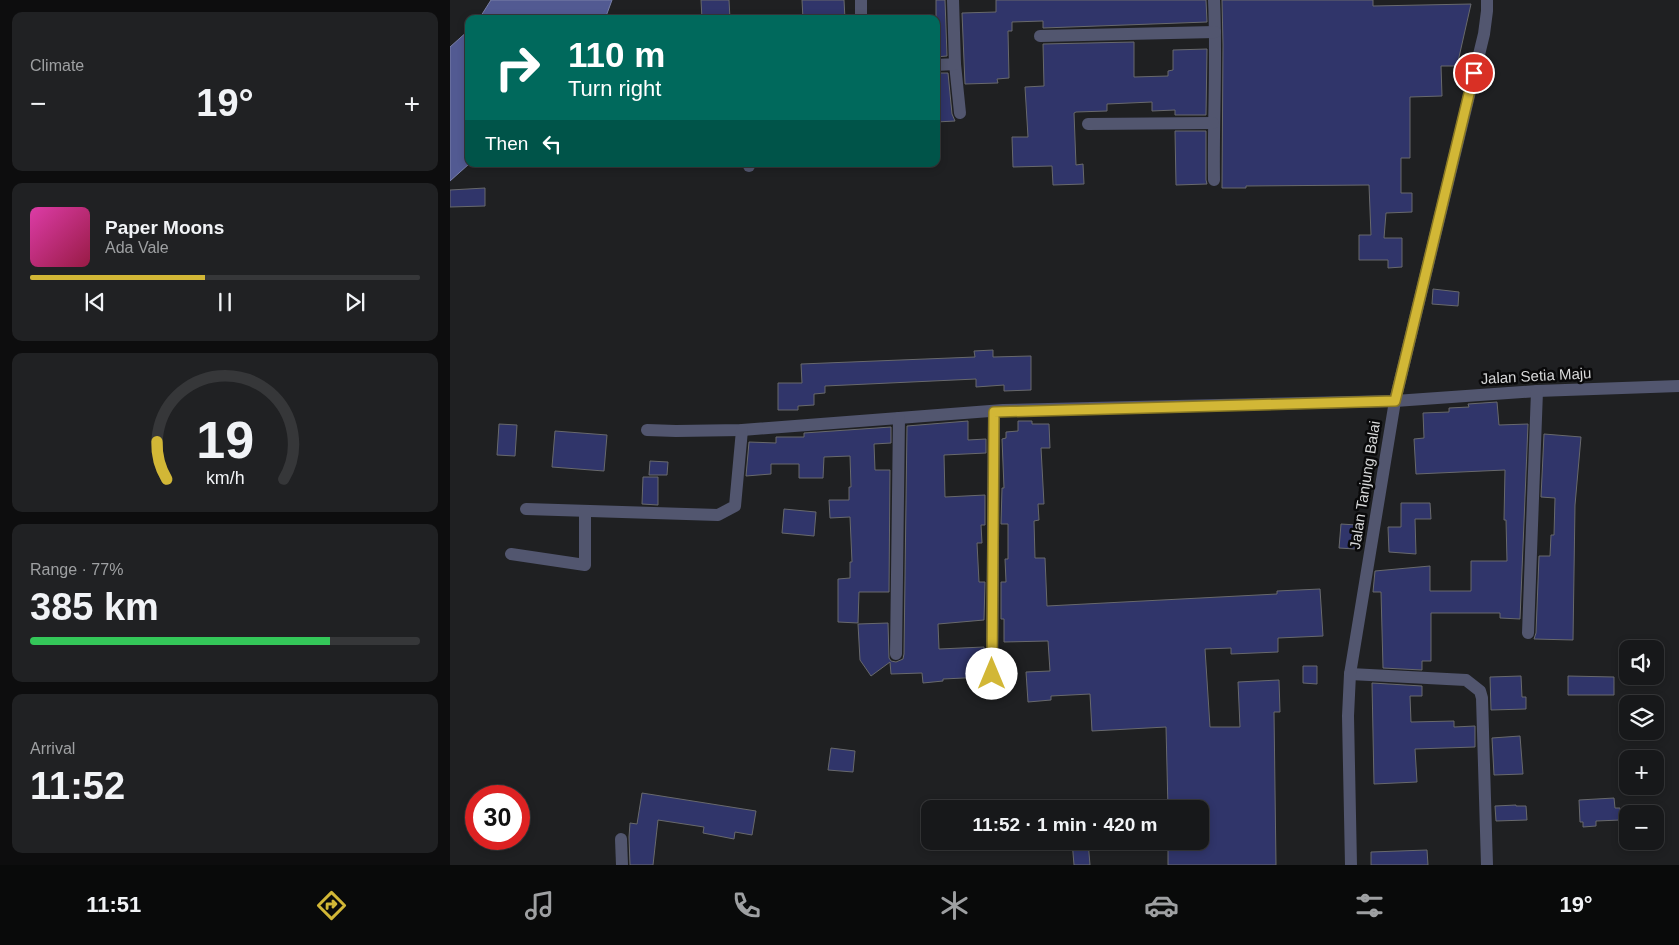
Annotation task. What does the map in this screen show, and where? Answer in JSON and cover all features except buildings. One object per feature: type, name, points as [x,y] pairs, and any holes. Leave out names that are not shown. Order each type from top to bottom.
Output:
[{"type":"street","points":[[861,0],[861,15]]},
{"type":"street","points":[[953,0],[955,64],[960,113]]},
{"type":"street","points":[[1214,0],[1214,180]]},
{"type":"street","name":"Jalan Tanjung Balai","points":[[1351,865],[1348,716],[1350,674],[1395,401],[1484,34],[1487,0]]},
{"type":"street","points":[[1040,36],[1215,32]]},
{"type":"street","points":[[940,64],[955,64]]},
{"type":"street","points":[[1088,124],[1213,123]]},
{"type":"street","name":"Jalan Setia Maju","points":[[647,430],[742,430],[994,412],[1395,401],[1537,391],[1679,386]]},
{"type":"street","points":[[1528,633],[1537,391]]},
{"type":"street","points":[[992,674],[994,412]]},
{"type":"street","points":[[896,654],[899,418]]},
{"type":"street","points":[[526,509],[718,515],[735,506],[742,430]]},
{"type":"street","points":[[511,554],[585,565],[585,511]]},
{"type":"street","points":[[1350,674],[1466,680],[1480,691],[1487,865]]},
{"type":"street","points":[[621,839],[622,865]]},
{"type":"water","points":[[491,0],[612,0],[606,15],[482,15]]},
{"type":"water","points":[[465,34],[466,167],[450,181],[450,47]]},
{"type":"route","points":[[992,674],[994,412],[1003,410],[1395,401],[1474,73]]}]
